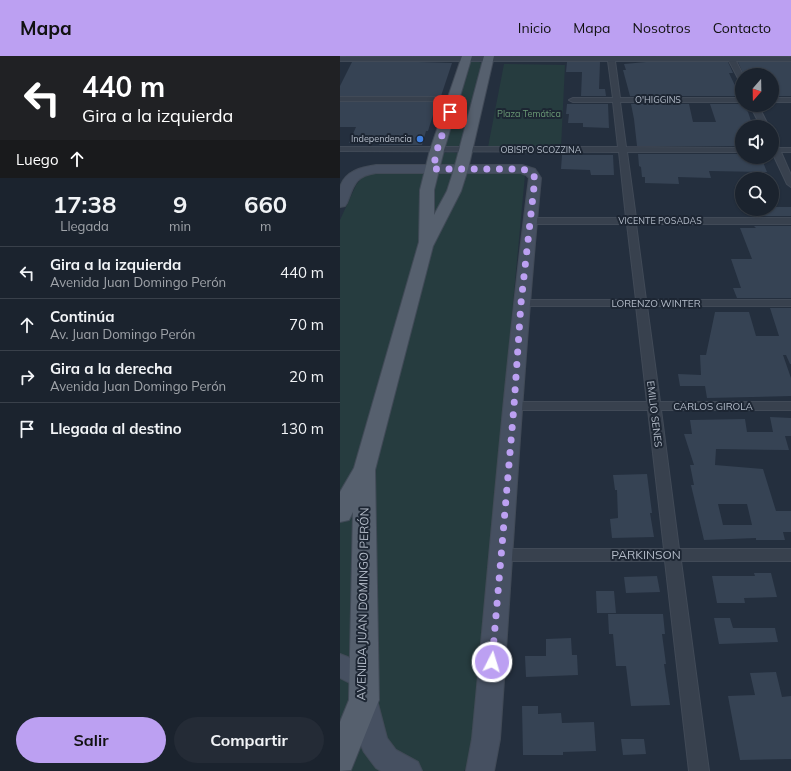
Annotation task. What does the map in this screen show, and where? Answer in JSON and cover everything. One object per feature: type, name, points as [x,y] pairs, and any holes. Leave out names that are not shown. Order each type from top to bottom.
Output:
[{"type":"main road","name":"AVENIDA JUAN DOMINGO PERÓN","points":[[426,246],[427,190],[437,150],[467,57]]},
{"type":"main road","name":"AVENIDA JUAN DOMINGO PERÓN","points":[[340,514],[364,468],[426,246],[454,191],[467,150],[488,57]]},
{"type":"main road","points":[[340,203],[350,180],[357,172],[376,168],[522,169],[531,172],[535,178],[521,303],[514,406],[486,739],[480,771]]},
{"type":"main road","name":"AVENIDA JUAN DOMINGO PERÓN","points":[[340,760],[356,681],[364,468]]},
{"type":"main road","points":[[356,681],[374,744],[386,759],[408,771]]},
{"type":"street","name":"EMILIO SENES","points":[[611,57],[698,771]]},
{"type":"street","points":[[341,58],[731,57],[791,59]]},
{"type":"street","points":[[731,57],[736,68]]},
{"type":"street","points":[[340,99],[454,99]]},
{"type":"street","name":"O'HIGGINS","points":[[574,100],[735,100]]},
{"type":"street","points":[[779,100],[791,100]]},
{"type":"street","points":[[779,148],[791,150]]},
{"type":"street","name":"OBISPO SCOZZINA","points":[[340,150],[735,150]]},
{"type":"street","points":[[779,159],[791,184]]},
{"type":"street","name":"VICENTE POSADAS","points":[[529,221],[791,221]]},
{"type":"street","name":"LORENZO WINTER","points":[[521,303],[791,303]]},
{"type":"street","name":"CARLOS GIROLA","points":[[514,406],[791,406]]},
{"type":"street","name":"PARKINSON","points":[[501,555],[791,555]]},
{"type":"green space","points":[[476,61],[482,63],[461,145],[453,147],[447,146],[445,145],[469,62]]},
{"type":"green space","name":"Plaza Temática","points":[[504,64],[565,65],[561,148],[488,147]]},
{"type":"green space","points":[[442,153],[459,153],[457,165],[439,167]]},
{"type":"green space","points":[[379,171],[515,172],[525,175],[470,763],[464,771],[340,771],[340,220],[356,185],[364,175]]},
{"type":"building","points":[[352,62],[452,63],[441,96],[340,96],[340,86]]},
{"type":"building","points":[[567,62],[600,62],[599,89],[605,89],[606,96],[581,96],[582,72],[566,72]]},
{"type":"building","points":[[646,62],[728,62],[733,73],[729,73],[735,86],[735,96],[630,96],[623,70],[626,70],[624,64]]},
{"type":"building","points":[[738,62],[791,62],[791,96],[779,96],[779,68],[741,68]]},
{"type":"building","points":[[340,102],[437,102],[422,145],[379,145],[380,143],[349,143],[356,127],[340,127]]},
{"type":"building","points":[[567,104],[608,104],[609,128],[583,127],[583,123],[568,123],[569,114],[566,114]]},
{"type":"building","points":[[631,104],[689,104],[693,122],[716,122],[710,104],[735,104],[735,112],[748,112],[751,120],[735,120],[735,146],[637,146]]},
{"type":"building","points":[[638,154],[735,154],[735,164],[764,164],[767,172],[709,171],[711,178],[678,177],[679,184],[645,183],[645,177],[642,177],[641,167],[639,166]]},
{"type":"building","points":[[562,155],[613,155],[614,175],[591,175],[590,170],[561,169]]},
{"type":"building","points":[[779,207],[791,207],[791,216],[779,216]]},
{"type":"building","points":[[754,226],[791,226],[791,298],[737,298],[733,288],[741,288],[731,259],[752,259],[740,228],[756,228]]},
{"type":"building","points":[[770,308],[791,308],[791,364],[786,355],[783,355],[791,378],[791,396],[707,398],[705,386],[680,386],[678,374],[701,375],[700,355],[706,355],[715,312],[749,312],[756,336],[779,336]]},
{"type":"building","points":[[770,417],[791,418],[791,436],[785,436],[789,450],[716,449],[715,465],[763,469],[776,511],[791,511],[791,532],[783,532],[785,540],[756,540],[756,538],[704,540],[691,485],[694,485],[690,465],[694,465],[684,434],[692,434],[690,420],[745,419],[747,432],[773,432]],"holes":[[[718,504],[747,504],[752,525],[723,525]]]},
{"type":"building","points":[[647,474],[652,513],[650,513],[654,537],[612,538],[610,519],[618,518],[617,490],[615,490],[613,475]]},
{"type":"building","points":[[754,573],[771,573],[777,597],[744,598],[745,603],[717,603],[712,576],[755,576]]},
{"type":"building","points":[[657,576],[660,592],[626,593],[624,577]]},
{"type":"building","points":[[596,591],[614,591],[616,613],[597,613]]},
{"type":"building","points":[[608,614],[663,614],[665,634],[662,634],[666,664],[664,664],[670,705],[631,706],[626,666],[616,666],[613,634],[609,634]]},
{"type":"building","points":[[714,618],[730,618],[733,628],[775,628],[778,642],[719,644]]},
{"type":"building","points":[[571,638],[572,655],[577,655],[578,675],[526,677],[525,656],[546,656],[546,639]]},
{"type":"building","points":[[776,672],[782,697],[791,696],[791,759],[740,760],[728,696],[755,695],[750,673]]},
{"type":"building","points":[[522,706],[538,706],[538,714],[561,713],[562,723],[594,722],[596,751],[563,752],[563,755],[523,755]]},
{"type":"building","points":[[621,739],[644,739],[646,754],[623,755]]},
{"type":"place","name":"Independencia","points":[[420,139]]},
{"type":"route","points":[[450,112],[437,150],[433,169],[522,169],[531,172],[535,178],[521,303],[514,406],[492,662]]}]
